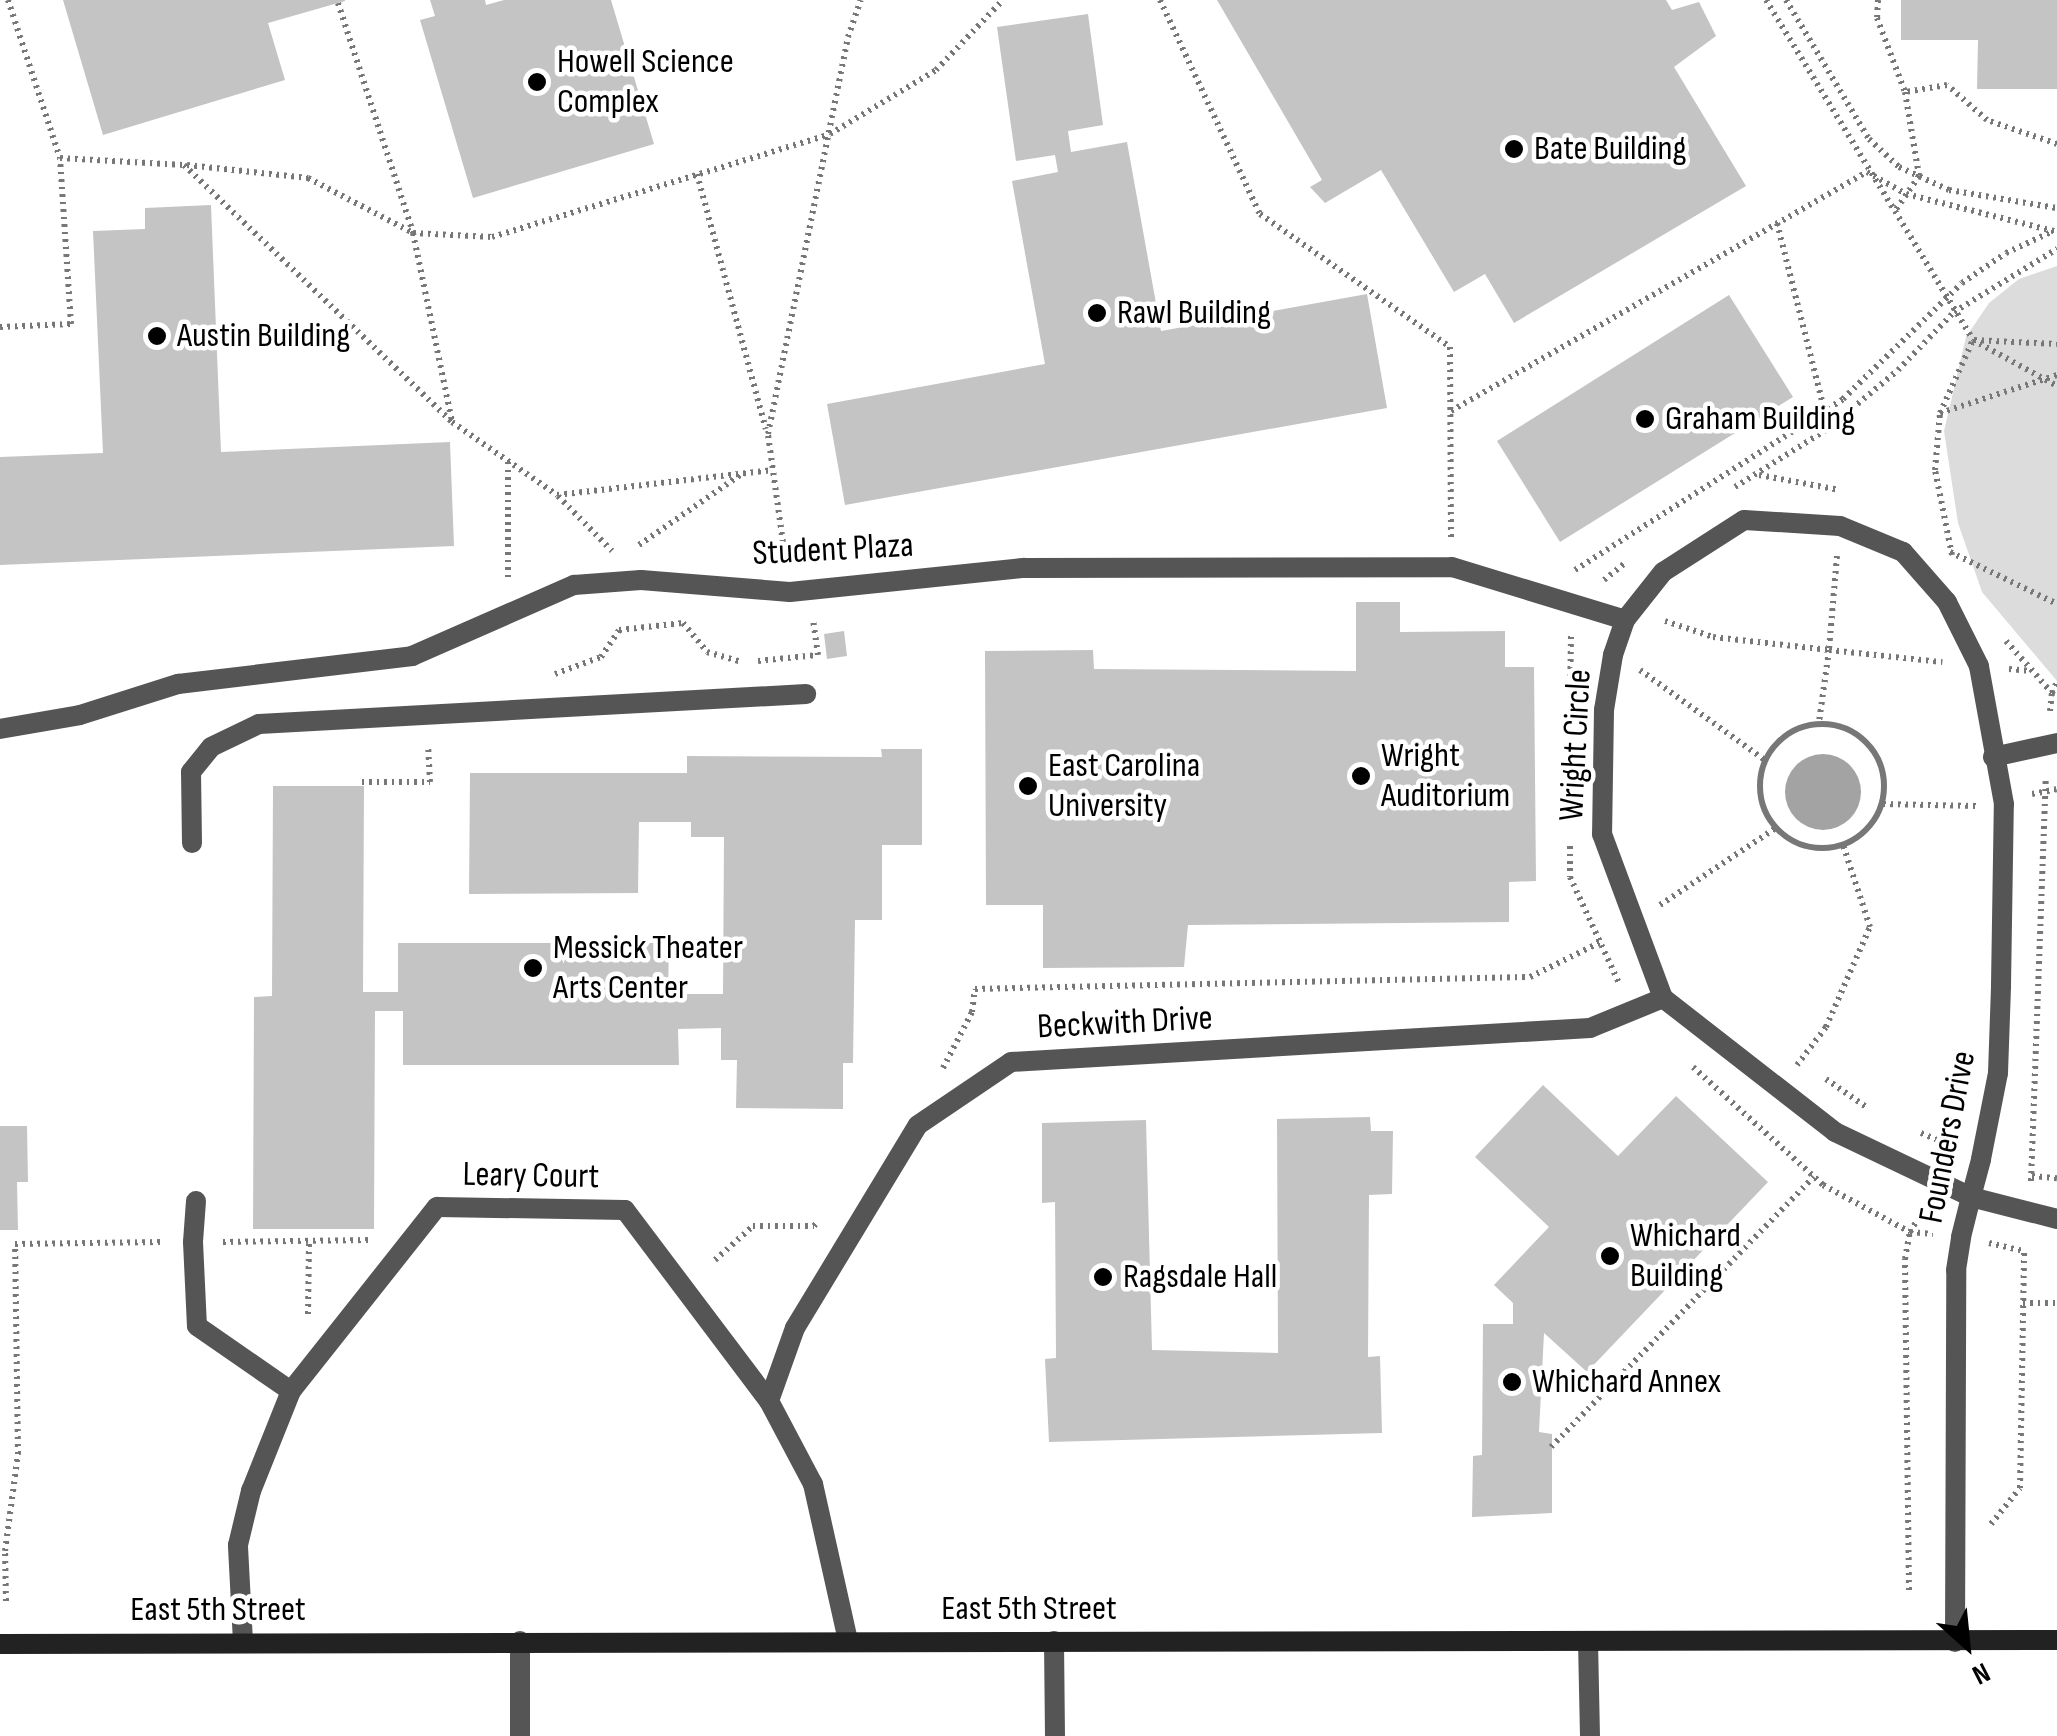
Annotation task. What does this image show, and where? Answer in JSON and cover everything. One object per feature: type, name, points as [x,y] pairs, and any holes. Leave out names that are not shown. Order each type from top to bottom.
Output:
[{"type":"main road","name":"East 5th Street","points":[[0,1644],[2057,1640]]},
{"type":"street","name":"Wright Circle","points":[[1663,998],[1602,834],[1604,710],[1622,626],[1663,572],[1744,520],[1840,526],[1904,552]]},
{"type":"street","name":"Founders Drive","points":[[1904,552],[1948,602],[1980,666],[1992,757],[2004,804],[1998,1073],[1956,1270],[1955,1642]]},
{"type":"street","name":"Student Plaza","points":[[0,729],[80,715],[178,684],[412,656],[574,585],[624,581],[790,592],[1024,568],[1452,567],[1540,593],[1622,626]]},
{"type":"street","points":[[192,843],[191,772],[211,747],[259,724],[806,694]]},
{"type":"street","points":[[1992,757],[2052,742]]},
{"type":"street","points":[[1663,998],[1835,1132],[1971,1197],[2057,1219]]},
{"type":"street","name":"Beckwith Drive","points":[[769,1400],[795,1328],[918,1125],[1012,1062],[1590,1028],[1639,1012],[1663,998]]},
{"type":"street","points":[[196,1202],[193,1242],[197,1326],[291,1390]]},
{"type":"street","name":"Leary Court","points":[[242,1642],[238,1545],[251,1492],[291,1390],[438,1207],[625,1210],[769,1400],[813,1484],[848,1640]]},
{"type":"street","points":[[520,1641],[520,1736]]},
{"type":"street","points":[[1588,1641],[1590,1736]]},
{"type":"street","points":[[1054,1642],[1055,1736]]},
{"type":"path","points":[[0,327],[71,324],[60,158],[8,0]]},
{"type":"path","points":[[768,434],[848,37],[861,0]]},
{"type":"path","points":[[60,158],[308,178],[413,233],[492,237],[830,134],[936,70],[1003,0]]},
{"type":"path","points":[[1160,0],[1260,214],[1450,347],[1452,567]]},
{"type":"path","points":[[1766,0],[1867,172],[1973,340],[2057,386]]},
{"type":"path","points":[[1786,0],[1869,138],[1900,167],[1949,190],[2057,208]]},
{"type":"path","points":[[1878,0],[1878,18],[1905,92],[1919,176],[1895,211]]},
{"type":"path","points":[[338,3],[413,233],[452,422]]},
{"type":"path","points":[[1905,92],[1947,85],[1987,120],[2057,144]]},
{"type":"path","points":[[184,165],[452,422],[557,495],[612,550]]},
{"type":"path","points":[[1450,412],[1867,172]]},
{"type":"path","points":[[1867,172],[1906,194],[2056,231]]},
{"type":"path","points":[[697,174],[768,434],[790,592]]},
{"type":"path","points":[[1777,223],[1829,428]]},
{"type":"path","points":[[1540,593],[1825,410],[1870,376],[1946,298],[2006,253],[2056,231]]},
{"type":"path","points":[[1724,493],[1829,428],[1898,370],[1954,312],[2057,248]]},
{"type":"path","points":[[1973,340],[2057,344]]},
{"type":"path","points":[[1957,567],[1935,470],[1940,413],[1973,340]]},
{"type":"path","points":[[1940,413],[2057,376]]},
{"type":"path","points":[[508,460],[508,614]]},
{"type":"path","points":[[557,495],[772,470]]},
{"type":"path","points":[[639,546],[741,474]]},
{"type":"path","points":[[1758,474],[1846,491]]},
{"type":"path","points":[[1570,717],[1572,606],[1631,558]]},
{"type":"path","points":[[1622,626],[1662,621],[1713,637],[1829,650],[1819,722]]},
{"type":"path","points":[[2000,633],[2054,693]]},
{"type":"path","points":[[1613,655],[1765,760]]},
{"type":"path","points":[[1991,1536],[1992,1518],[2020,1488],[2024,1252],[2030,1215],[2046,788],[2057,682]]},
{"type":"path","points":[[1819,722],[1858,733],[1882,764],[1883,804],[1868,829],[1843,845],[1807,847],[1776,828],[1760,796],[1765,760],[1787,734],[1819,722]]},
{"type":"path","points":[[1883,804],[1958,808],[2004,804],[2046,788],[2057,788]]},
{"type":"path","points":[[1600,944],[1776,828]]},
{"type":"path","points":[[1570,837],[1570,877],[1617,981],[1639,1012]]},
{"type":"path","points":[[1748,1118],[1779,1087],[1826,1027],[1870,927],[1843,845]]},
{"type":"path","points":[[1800,1061],[1879,1117]]},
{"type":"path","points":[[1691,1064],[1814,1177],[1910,1232],[1961,1236],[2024,1252]]},
{"type":"path","points":[[1910,1129],[2031,1176],[2057,1178]]},
{"type":"path","points":[[1552,1447],[1814,1177]]},
{"type":"path","points":[[1910,1232],[1904,1294],[1910,1590]]},
{"type":"path","points":[[6,1601],[5,1550],[18,1454],[15,1244],[372,1240]]},
{"type":"path","points":[[308,1314],[309,1241]]},
{"type":"path","points":[[2023,1303],[2057,1303]]},
{"type":"shaded area","points":[[2057,266],[2057,681],[1982,592],[1958,523],[1944,431],[1966,337],[1989,303],[2019,279]]},
{"type":"shaded area","points":[[1823,754],[1850,765],[1861,792],[1850,819],[1823,830],[1796,819],[1785,792],[1796,765]]},
{"type":"building","points":[[63,0],[345,1],[268,23],[285,80],[103,135]]},
{"type":"building","name":"Howell Science Complex","points":[[430,0],[485,0],[486,5],[504,0],[611,0],[654,144],[473,198],[420,20],[435,16]]},
{"type":"building","name":"Bate Building","points":[[1217,0],[1666,0],[1672,10],[1699,2],[1716,36],[1674,67],[1746,186],[1514,323],[1485,274],[1454,292],[1381,170],[1325,203],[1310,187],[1322,180]]},
{"type":"building","points":[[1901,0],[2057,0],[2057,89],[1977,89],[1978,40],[1901,40]]},
{"type":"building","name":"Rawl Building","points":[[1088,14],[1103,125],[1068,131],[1071,152],[1127,142],[1161,331],[1367,294],[1387,408],[845,505],[827,404],[1045,364],[1012,181],[1058,172],[1055,155],[1016,161],[997,27]]},
{"type":"building","name":"Austin Building","points":[[211,205],[221,452],[450,442],[454,546],[0,565],[0,457],[103,453],[93,231],[145,229],[145,208]]},
{"type":"building","name":"Graham Building","points":[[1729,295],[1793,397],[1560,542],[1497,441]]},
{"type":"building","name":"Wright Auditorium","points":[[1356,602],[1400,602],[1400,632],[1505,631],[1505,667],[1534,667],[1536,881],[1509,882],[1509,922],[1188,925],[1184,967],[1043,968],[1043,905],[986,905],[985,651],[1093,650],[1094,669],[1356,671]]},
{"type":"building","points":[[844,631],[847,656],[827,659],[824,634]]},
{"type":"building","name":"Messick Theater Arts Center","points":[[881,749],[922,749],[922,845],[882,845],[882,920],[855,920],[853,1063],[843,1063],[843,1109],[736,1108],[737,1060],[721,1060],[721,1028],[678,1029],[679,1065],[403,1065],[403,1011],[375,1011],[374,1229],[253,1229],[254,997],[272,996],[273,786],[364,786],[363,992],[398,992],[398,943],[669,943],[668,994],[723,994],[724,837],[691,837],[691,822],[639,822],[638,893],[469,894],[470,773],[687,773],[687,756],[882,757]]},
{"type":"building","name":"Whichard Building","points":[[1543,1085],[1618,1156],[1676,1096],[1768,1182],[1587,1372],[1544,1333],[1539,1432],[1552,1434],[1552,1513],[1472,1517],[1473,1456],[1482,1455],[1483,1324],[1513,1324],[1513,1303],[1494,1285],[1549,1227],[1475,1157]]},
{"type":"building","name":"Ragsdale Hall","points":[[1370,1117],[1371,1131],[1393,1131],[1392,1194],[1369,1195],[1368,1357],[1380,1356],[1382,1433],[1049,1442],[1045,1359],[1056,1358],[1055,1202],[1042,1203],[1042,1123],[1146,1120],[1152,1350],[1278,1353],[1277,1119]]},
{"type":"building","points":[[0,1126],[27,1126],[28,1182],[17,1182],[18,1230],[0,1230]]},
{"type":"place","name":"Howell Science Complex","points":[[537,82]]},
{"type":"place","name":"Bate Building","points":[[1514,149]]},
{"type":"place","name":"Rawl Building","points":[[1097,313]]},
{"type":"place","name":"Austin Building","points":[[157,336]]},
{"type":"place","name":"Graham Building","points":[[1645,419]]},
{"type":"place","name":"Wright Auditorium","points":[[1361,776]]},
{"type":"place","name":"East Carolina University","points":[[1028,786]]},
{"type":"place","name":"Messick Theater Arts Center","points":[[533,968]]},
{"type":"place","name":"Whichard Building","points":[[1610,1256]]},
{"type":"place","name":"Ragsdale Hall","points":[[1103,1277]]},
{"type":"place","name":"Whichard Annex","points":[[1512,1382]]}]
